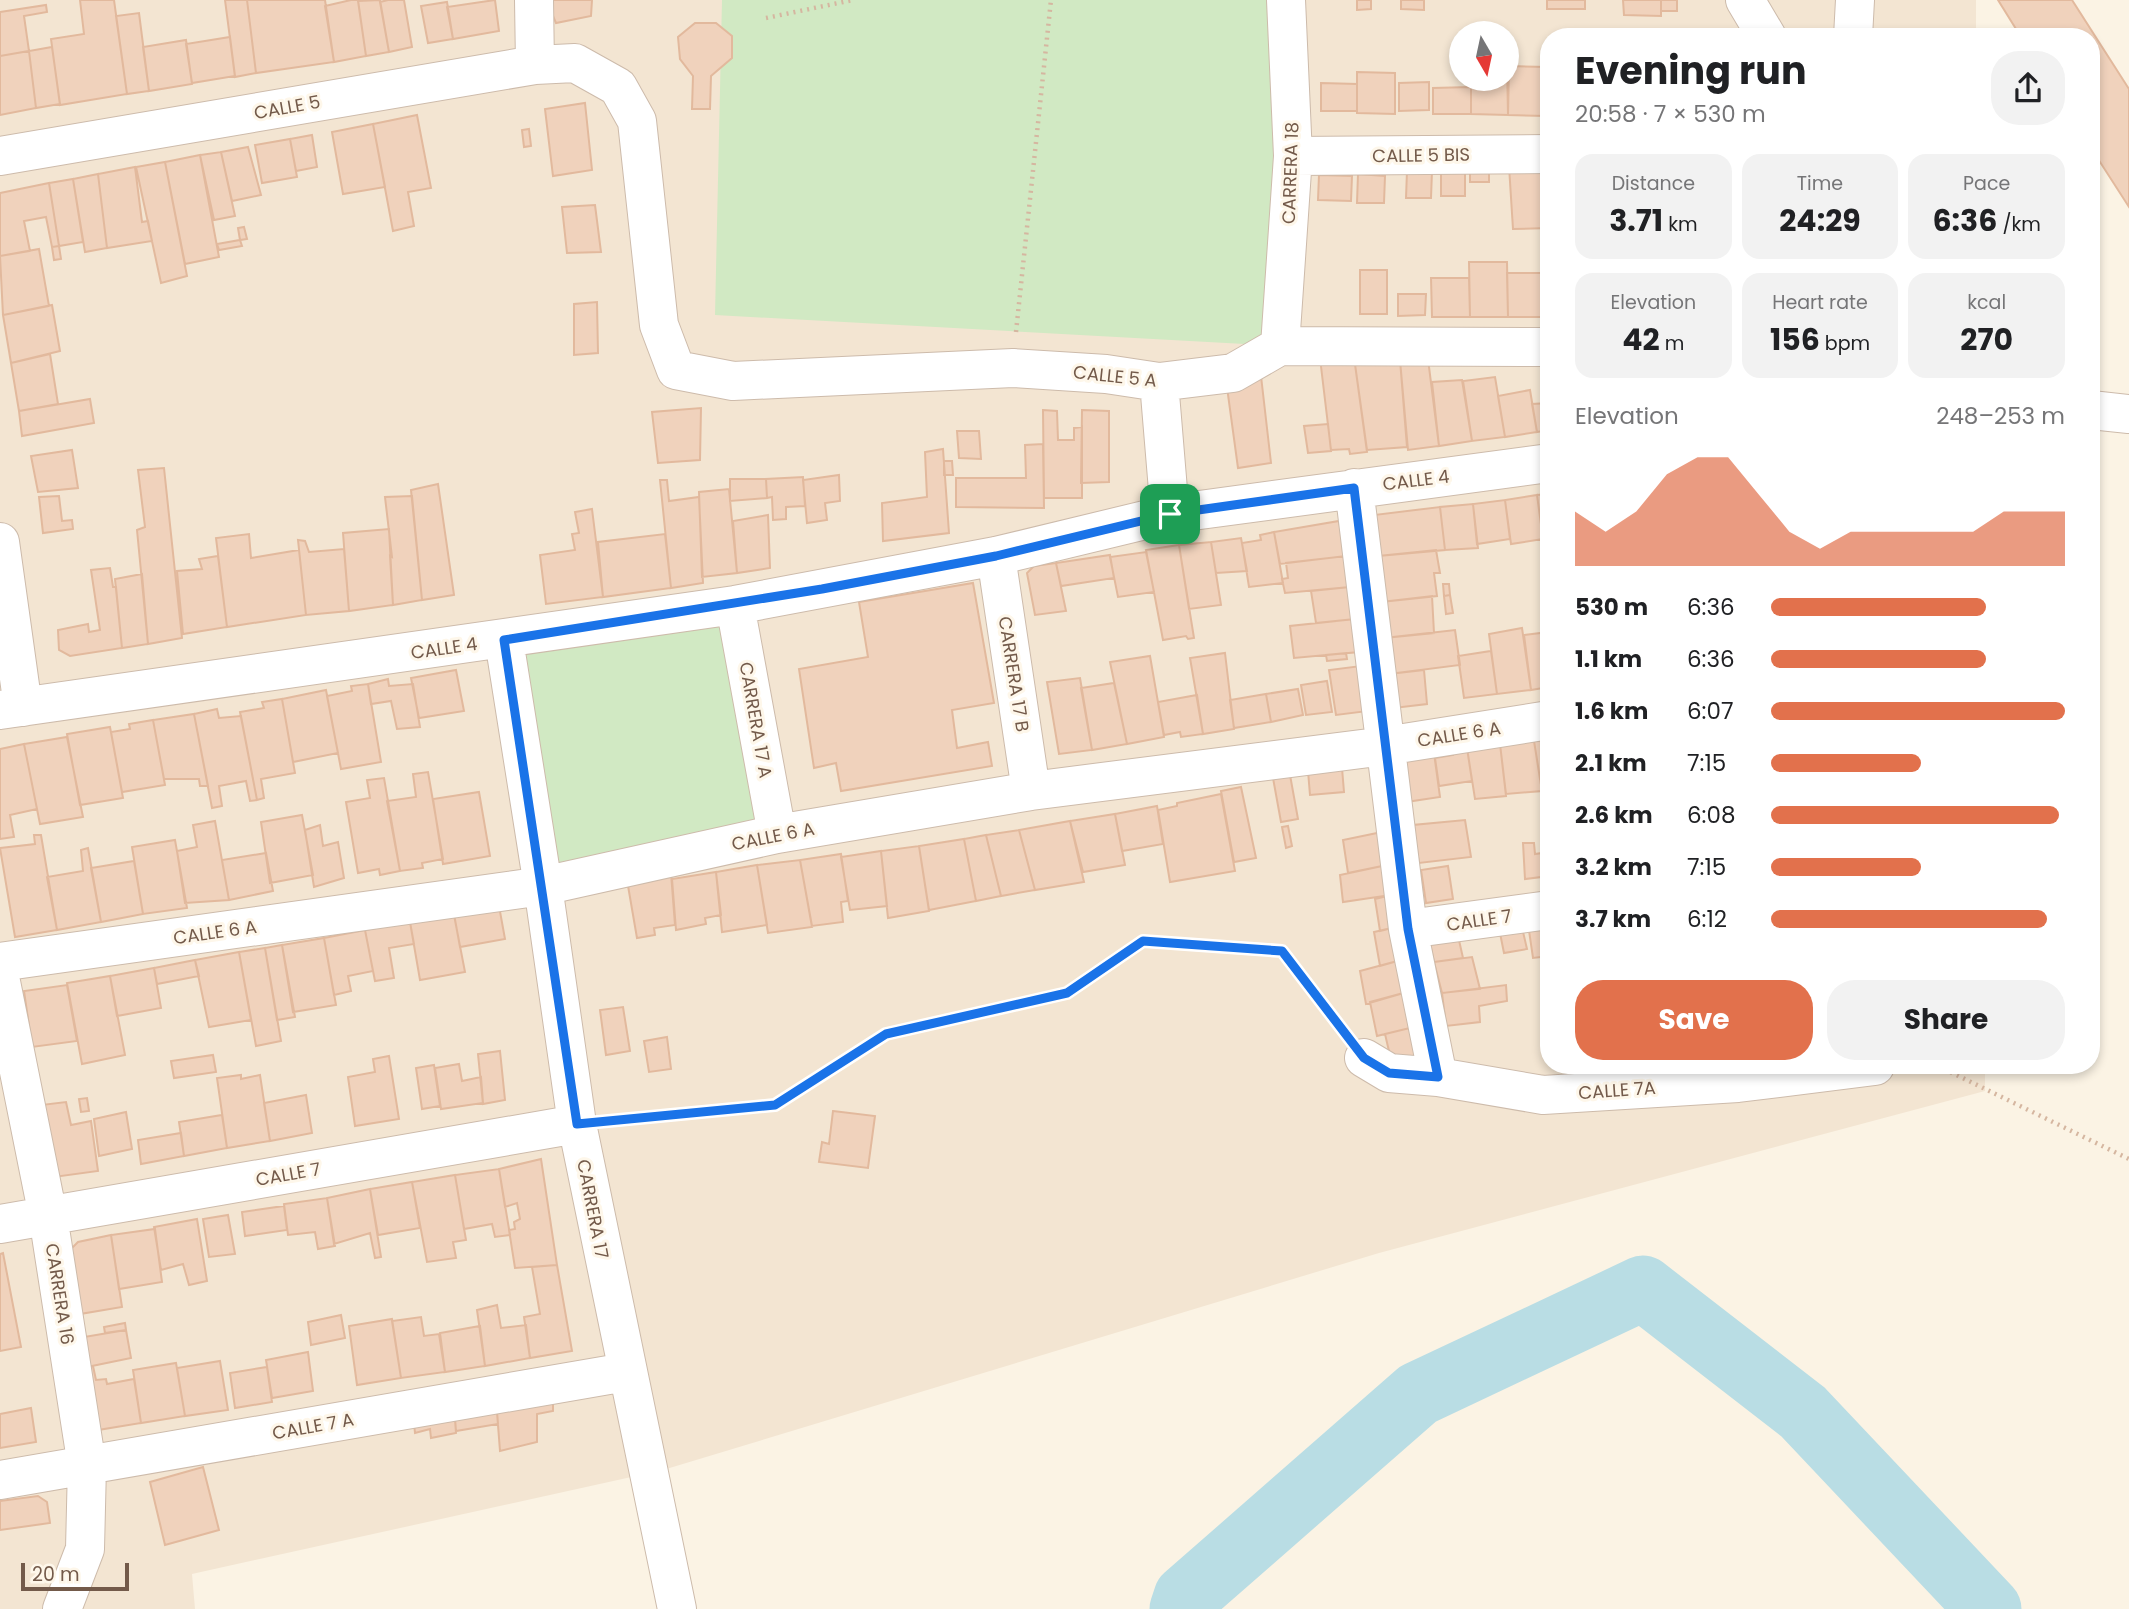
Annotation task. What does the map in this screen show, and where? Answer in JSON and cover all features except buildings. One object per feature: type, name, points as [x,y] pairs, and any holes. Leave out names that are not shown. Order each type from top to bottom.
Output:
[{"type":"street","points":[[534,0],[535,65]]},
{"type":"street","name":"CARRERA 18","points":[[1280,346],[1293,156],[1286,0]]},
{"type":"street","points":[[1745,0],[1762,28]]},
{"type":"street","points":[[1853,28],[1855,0]]},
{"type":"street","name":"CALLE 5","points":[[0,156],[535,65],[575,63],[618,87],[637,121],[659,325],[676,370]]},
{"type":"street","name":"CALLE 5 BIS","points":[[1293,156],[1540,154]]},
{"type":"street","points":[[1280,346],[1540,347]]},
{"type":"street","name":"CALLE 5 A","points":[[676,370],[733,382],[1013,368],[1106,374],[1159,382],[1233,373],[1280,346]]},
{"type":"street","points":[[1159,382],[1170,514]]},
{"type":"street","points":[[2100,411],[2129,414]]},
{"type":"street","name":"CALLE 4","points":[[11,708],[504,640],[735,605],[996,556],[1170,514],[1540,464]]},
{"type":"street","points":[[1354,488],[1408,929],[1438,1077]]},
{"type":"street","points":[[0,542],[11,708]]},
{"type":"street","name":"CARRERA 17 B","points":[[996,556],[1031,792]]},
{"type":"street","name":"CARRERA 17 A","points":[[735,605],[777,834]]},
{"type":"street","name":"CARRERA 17","points":[[504,640],[577,1124],[677,1609]]},
{"type":"street","name":"CALLE 6 A","points":[[0,962],[543,886],[777,834],[1031,792],[1385,746],[1540,721]]},
{"type":"street","name":"CALLE 7","points":[[1408,929],[1540,911]]},
{"type":"street","name":"CARRERA 16","points":[[0,977],[48,1216],[87,1466],[85,1549],[62,1609]]},
{"type":"street","name":"CALLE 7A","points":[[1364,1058],[1389,1073],[1438,1077],[1543,1095],[1738,1083],[1811,1074]]},
{"type":"street","name":"CALLE 7","points":[[0,1224],[577,1124]]},
{"type":"street","name":"CALLE 7 A","points":[[0,1480],[626,1371]]},
{"type":"path","points":[[766,18],[853,0]]},
{"type":"path","points":[[1013,368],[1051,0]]},
{"type":"path","points":[[577,1124],[775,1105],[886,1034],[1067,993],[1143,941],[1282,951],[1364,1058]]},
{"type":"path","points":[[1954,1074],[2129,1159]]},
{"type":"shaded area","points":[[0,0],[1976,0],[1976,28],[1540,28],[1540,1074],[1985,1074],[1985,1091],[1379,1253],[663,1470],[192,1574],[195,1609],[0,1609]]},
{"type":"green space","points":[[722,0],[1291,0],[1280,346],[715,315]]},
{"type":"green space","points":[[735,605],[777,834],[543,886],[504,640]]},
{"type":"waterway","points":[[1182,1609],[1186,1597],[1418,1394],[1643,1288],[1803,1412],[1989,1609]]},
{"type":"route","points":[[1354,488],[1408,929],[1438,1077],[1389,1073],[1364,1058],[1282,951],[1143,941],[1067,993],[886,1034],[775,1105],[577,1124],[504,640],[822,589],[996,556],[1170,514],[1354,488]]}]
